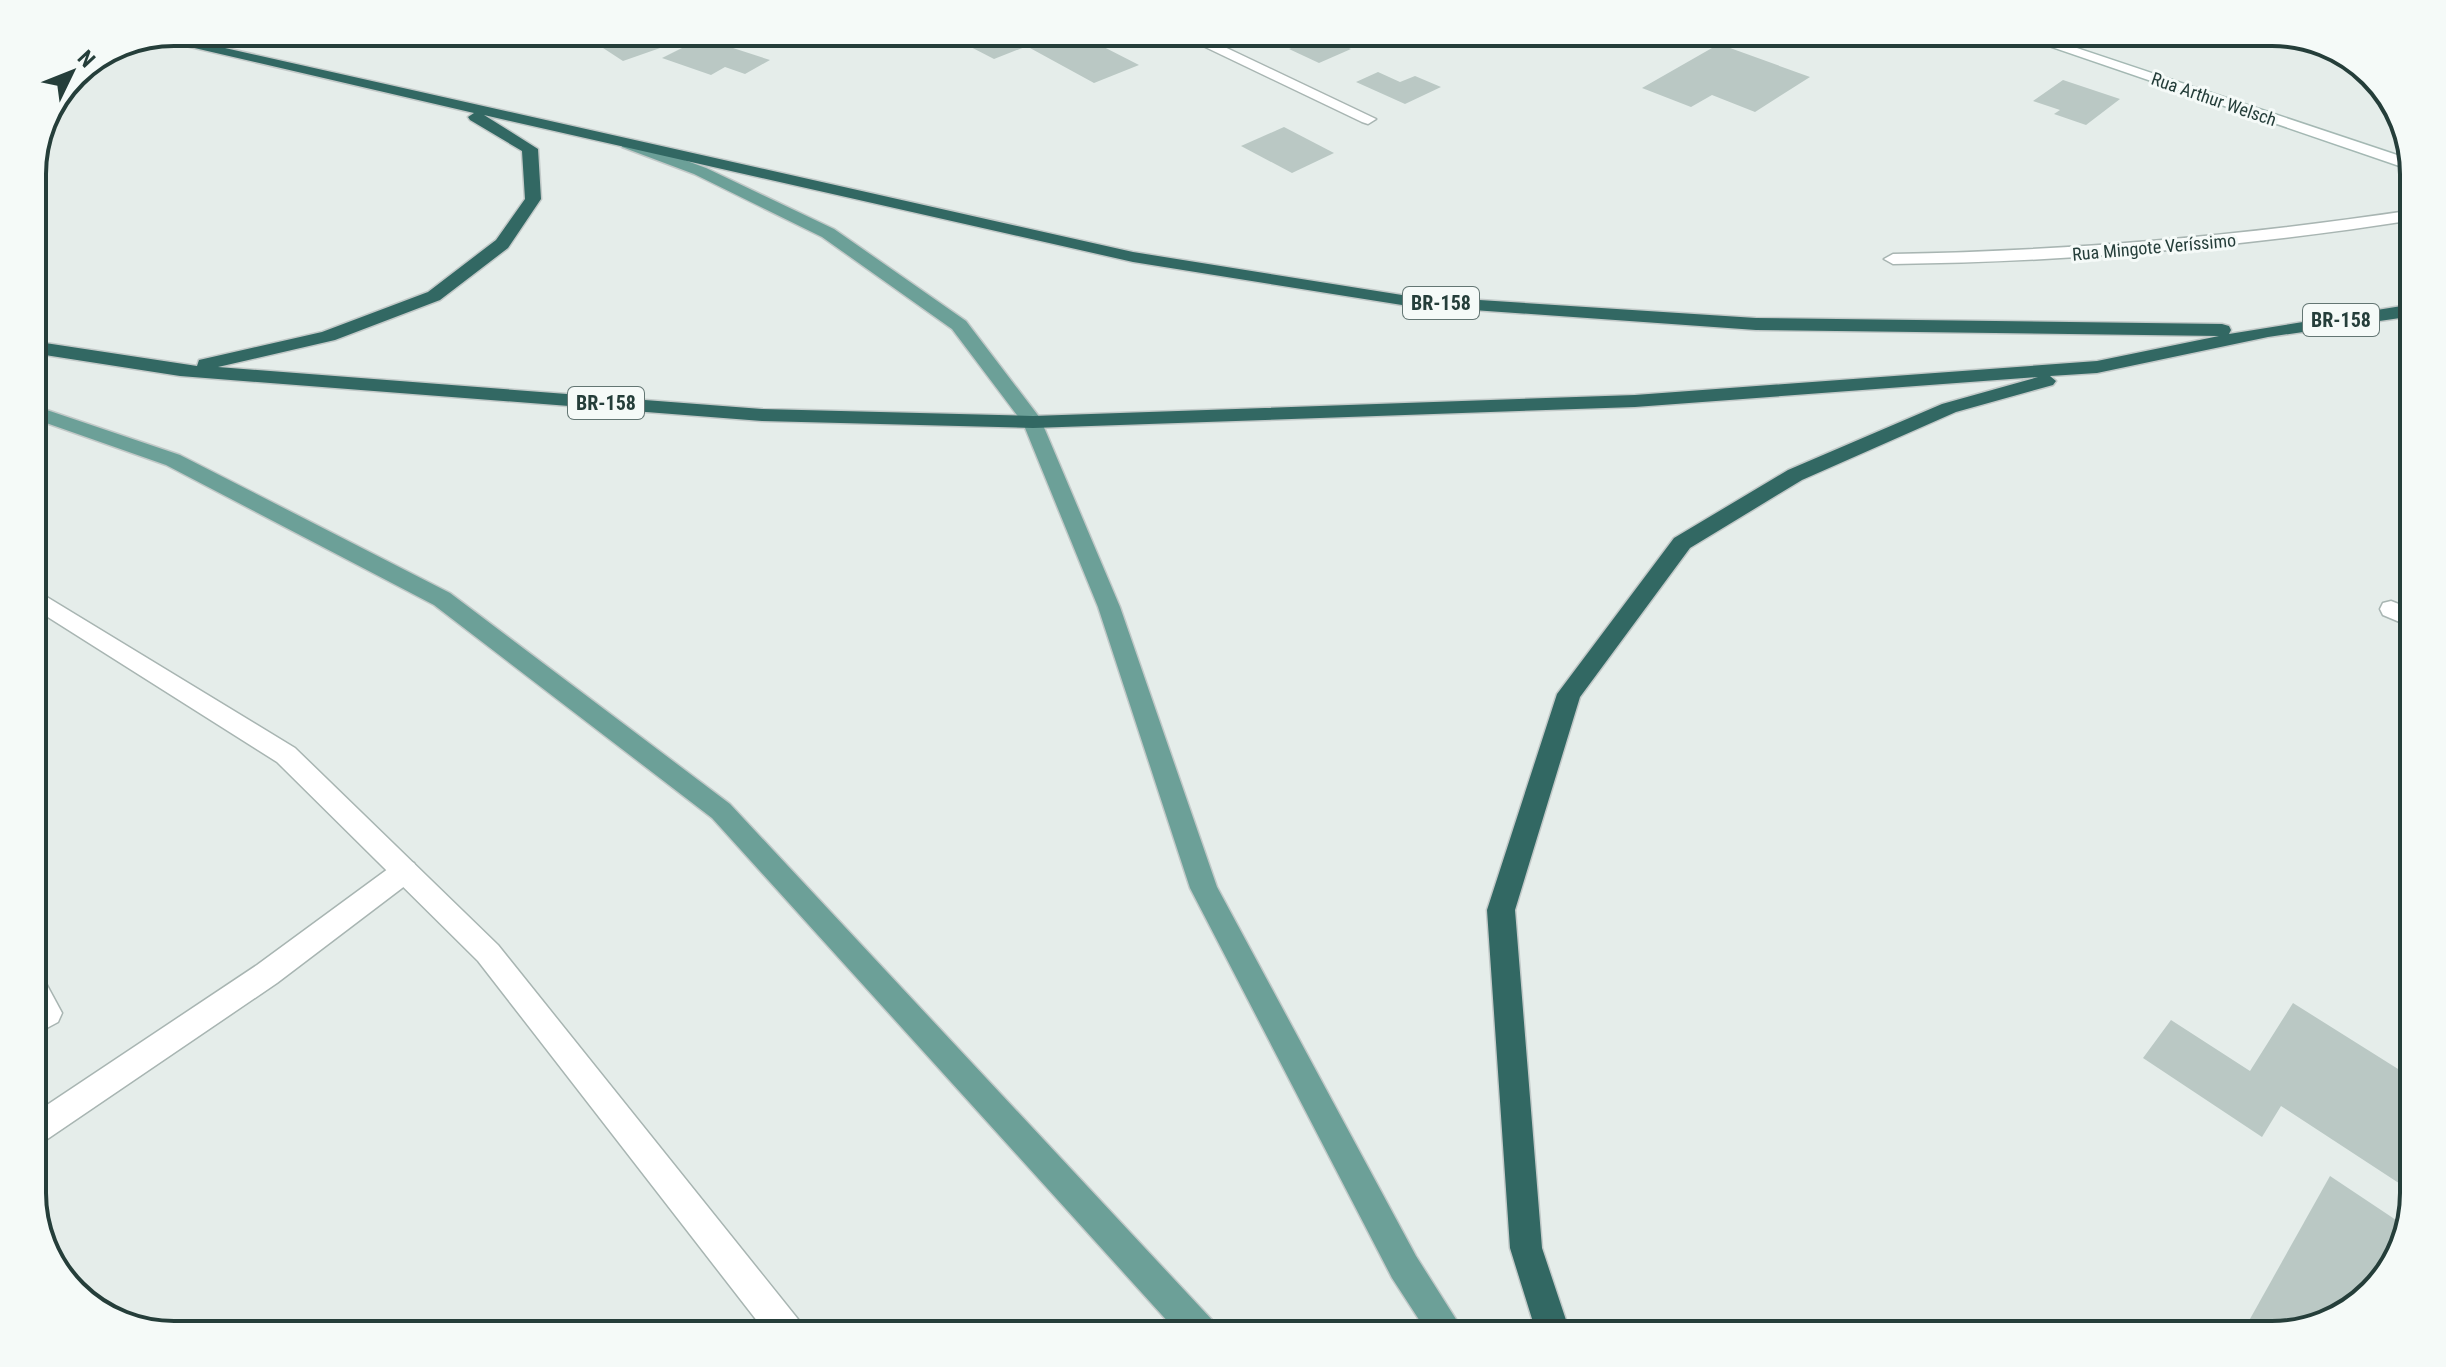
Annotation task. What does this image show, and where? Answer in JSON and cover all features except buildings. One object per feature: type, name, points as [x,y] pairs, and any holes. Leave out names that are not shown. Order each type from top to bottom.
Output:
[{"type":"highway","name":"BR-158","points":[[196,46],[1133,257],[1402,300],[1756,324],[2268,331]]},
{"type":"highway","points":[[180,370],[328,336],[434,296],[502,244],[533,199],[530,149],[457,106]]},
{"type":"highway","name":"BR-158","points":[[46,349],[180,370],[762,415],[1033,422],[1635,401],[2097,367],[2268,331],[2400,312]]},
{"type":"highway","points":[[1549,1321],[1526,1248],[1501,910],[1569,694],[1682,543],[1795,475],[1949,408],[2097,367]]},
{"type":"main road","points":[[628,144],[700,171],[828,233],[959,325],[1033,422],[1109,607],[1204,888],[1404,1267],[1440,1321]]},
{"type":"main road","points":[[46,416],[173,460],[442,599],[721,811],[1190,1321]]},
{"type":"street","points":[[1211,46],[1368,119]]},
{"type":"street","name":"Rua Arthur Welsch","points":[[2057,46],[2399,161]]},
{"type":"street","name":"Rua Mingote Veríssimo","points":[[1893,259],[2136,251],[2400,217]]},
{"type":"street","points":[[46,605],[286,755],[405,871],[488,953],[778,1321]]},
{"type":"street","points":[[2391,609],[2400,613]]},
{"type":"street","points":[[46,1123],[267,974],[405,871]]}]
